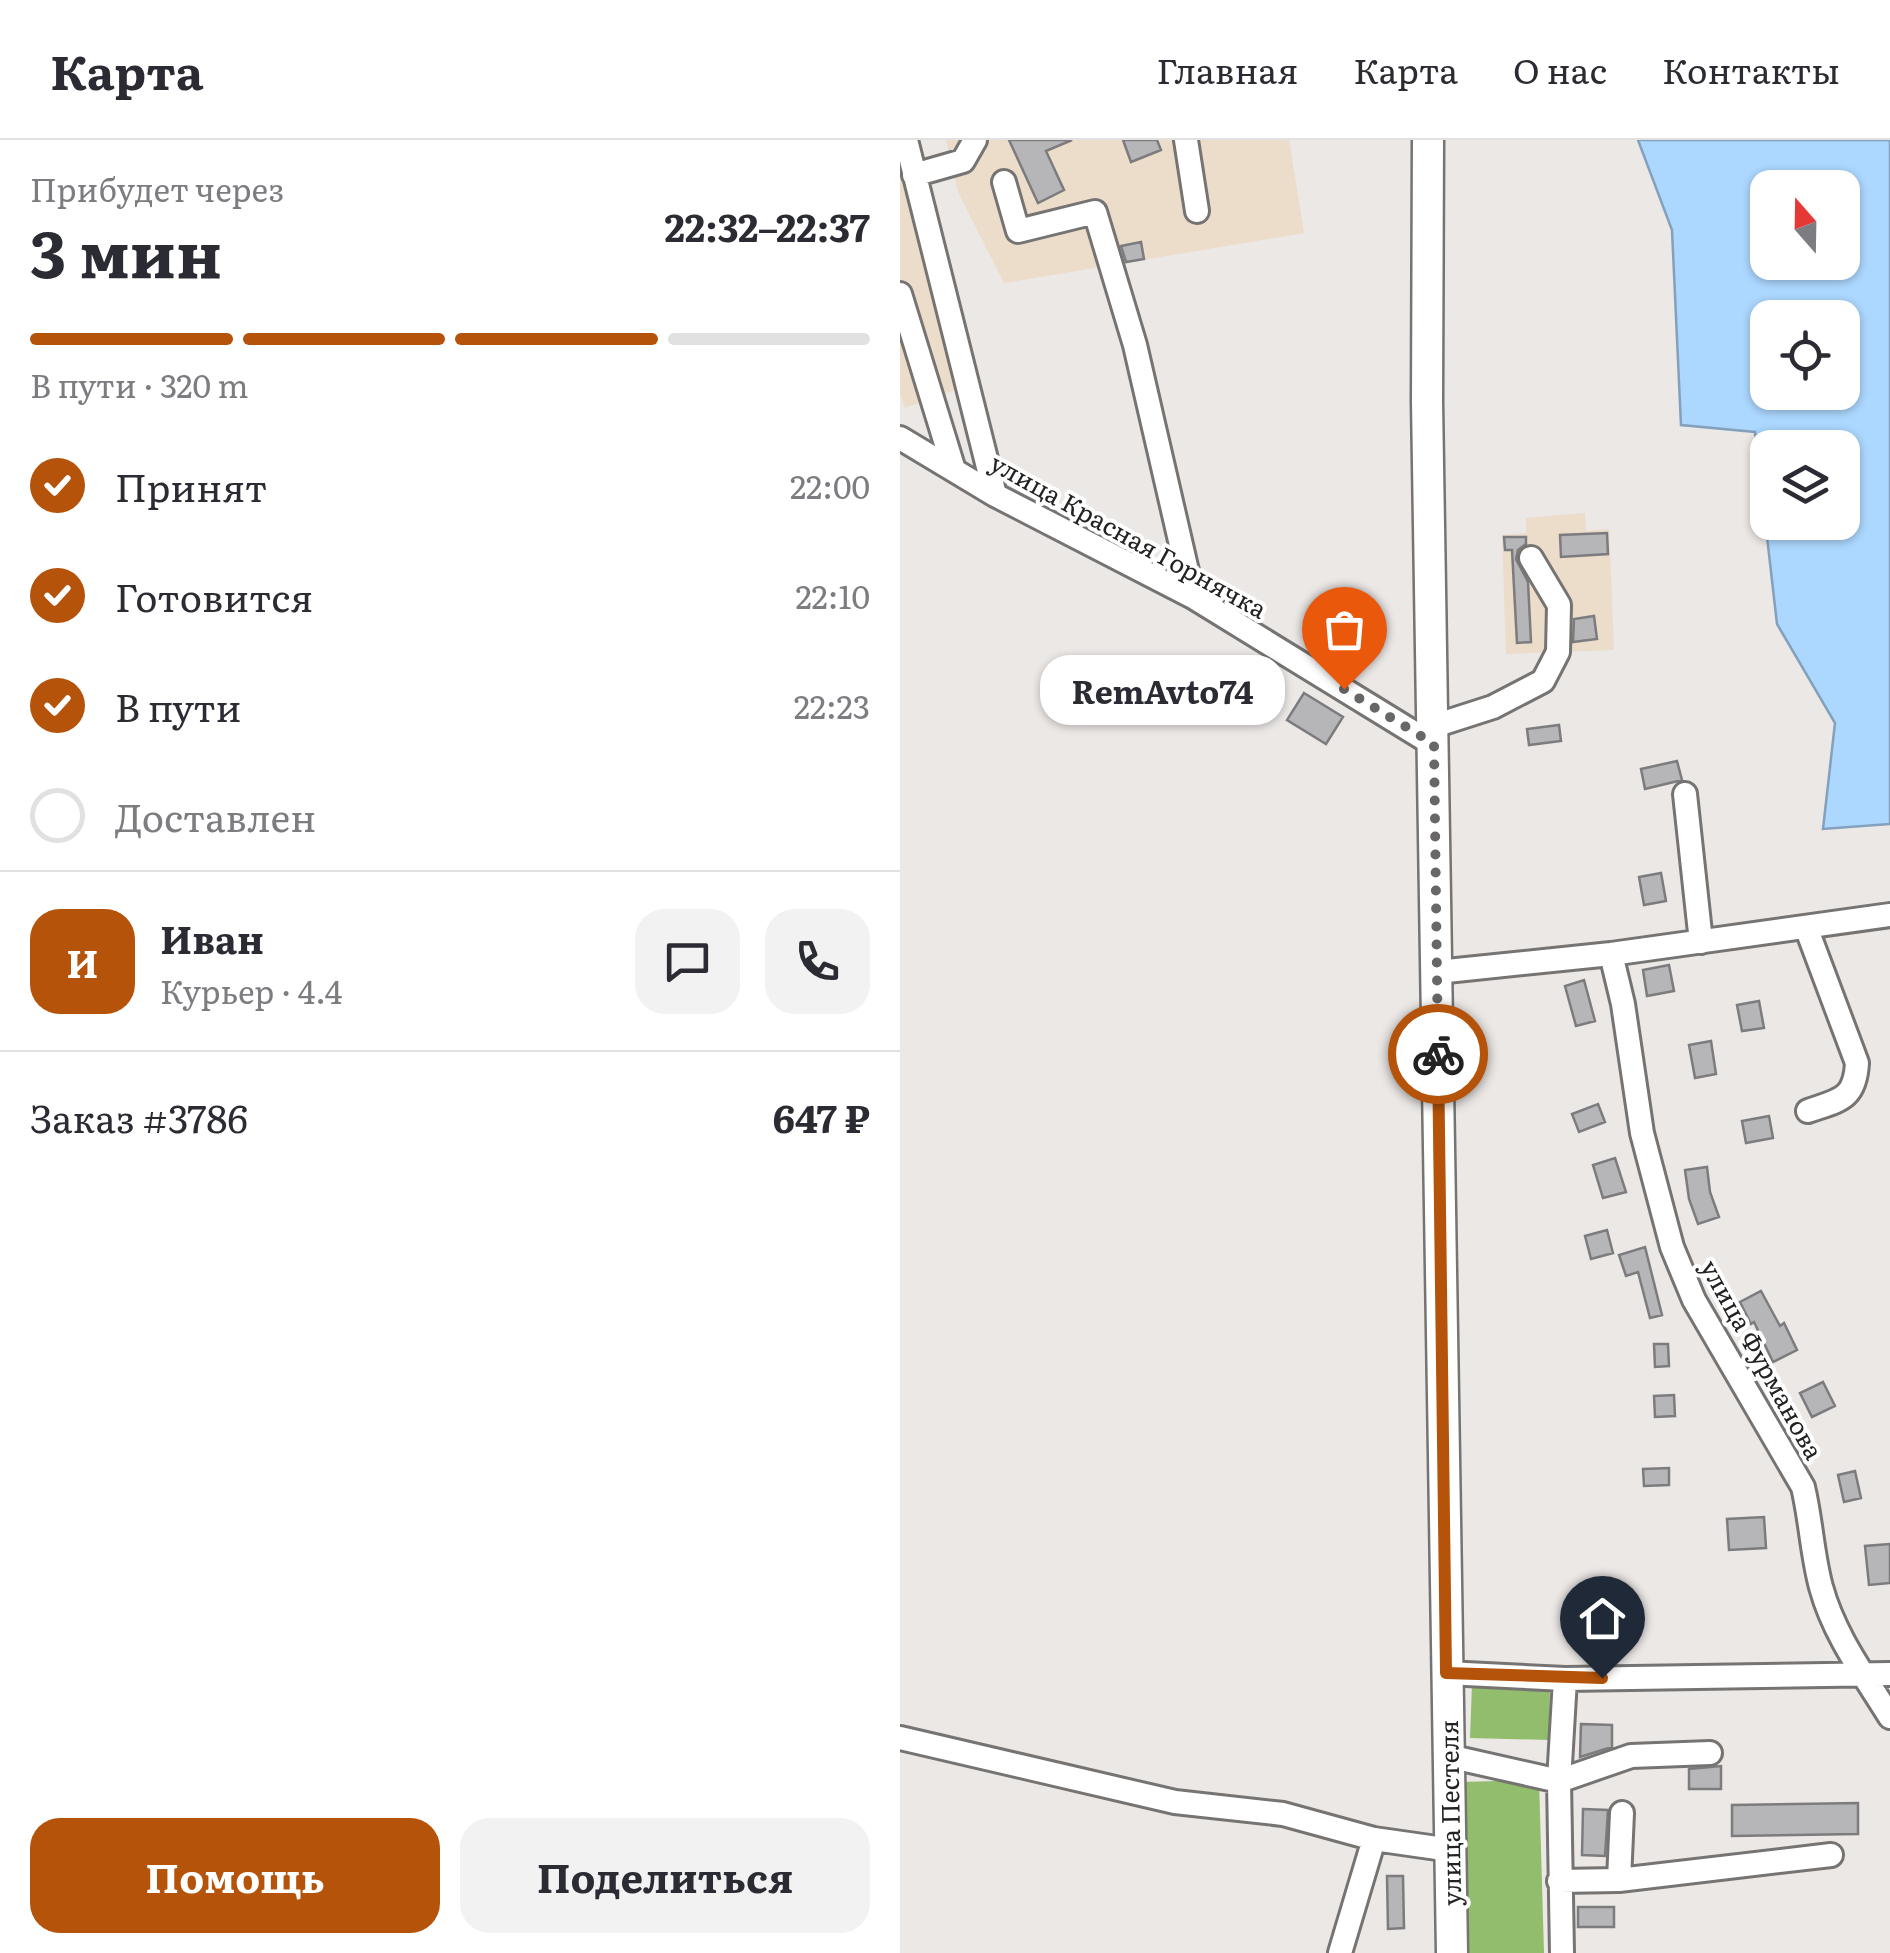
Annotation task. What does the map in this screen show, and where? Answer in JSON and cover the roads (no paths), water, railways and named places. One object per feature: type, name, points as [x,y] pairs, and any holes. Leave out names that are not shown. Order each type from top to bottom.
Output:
[{"type":"main road","name":"улица Пестеля","points":[[1428,140],[1426,402],[1452,1953]]},
{"type":"street","points":[[906,140],[995,494]]},
{"type":"street","points":[[914,175],[963,160],[975,140]]},
{"type":"street","points":[[1186,140],[1197,211]]},
{"type":"street","points":[[1004,182],[1018,231],[1094,212],[1135,345],[1193,597]]},
{"type":"street","points":[[900,294],[954,470]]},
{"type":"street","name":"улица Красная Горнячка","points":[[900,438],[995,494],[1193,597],[1434,735]]},
{"type":"street","points":[[1434,735],[1543,681],[1556,658],[1559,605],[1531,558]]},
{"type":"street","points":[[1685,794],[1701,942]]},
{"type":"street","points":[[1436,972],[1612,954],[1890,915]]},
{"type":"street","points":[[1806,927],[1857,1063],[1856,1084],[1845,1097],[1808,1110]]},
{"type":"street","name":"улица Фурманова","points":[[1612,954],[1624,1004],[1642,1133],[1672,1247],[1694,1300],[1803,1487],[1822,1591],[1838,1634],[1890,1718]]},
{"type":"street","points":[[1446,1673],[1565,1679],[1890,1674]]},
{"type":"street","points":[[1562,1953],[1559,1782],[1565,1679]]},
{"type":"street","points":[[900,1738],[1176,1802],[1283,1814],[1374,1839],[1451,1850]]},
{"type":"street","points":[[1448,1756],[1559,1782],[1631,1756],[1710,1753]]},
{"type":"street","points":[[1619,1880],[1622,1813]]},
{"type":"street","points":[[1340,1953],[1374,1839]]},
{"type":"street","points":[[1559,1881],[1619,1880],[1831,1855]]},
{"type":"water","points":[[1638,140],[1890,140],[1890,824],[1823,829],[1835,723],[1777,624],[1767,540],[1860,540],[1860,430],[1750,432],[1681,425],[1672,230]]},
{"type":"place","name":"RemAvto74","points":[[1344,689]]}]
